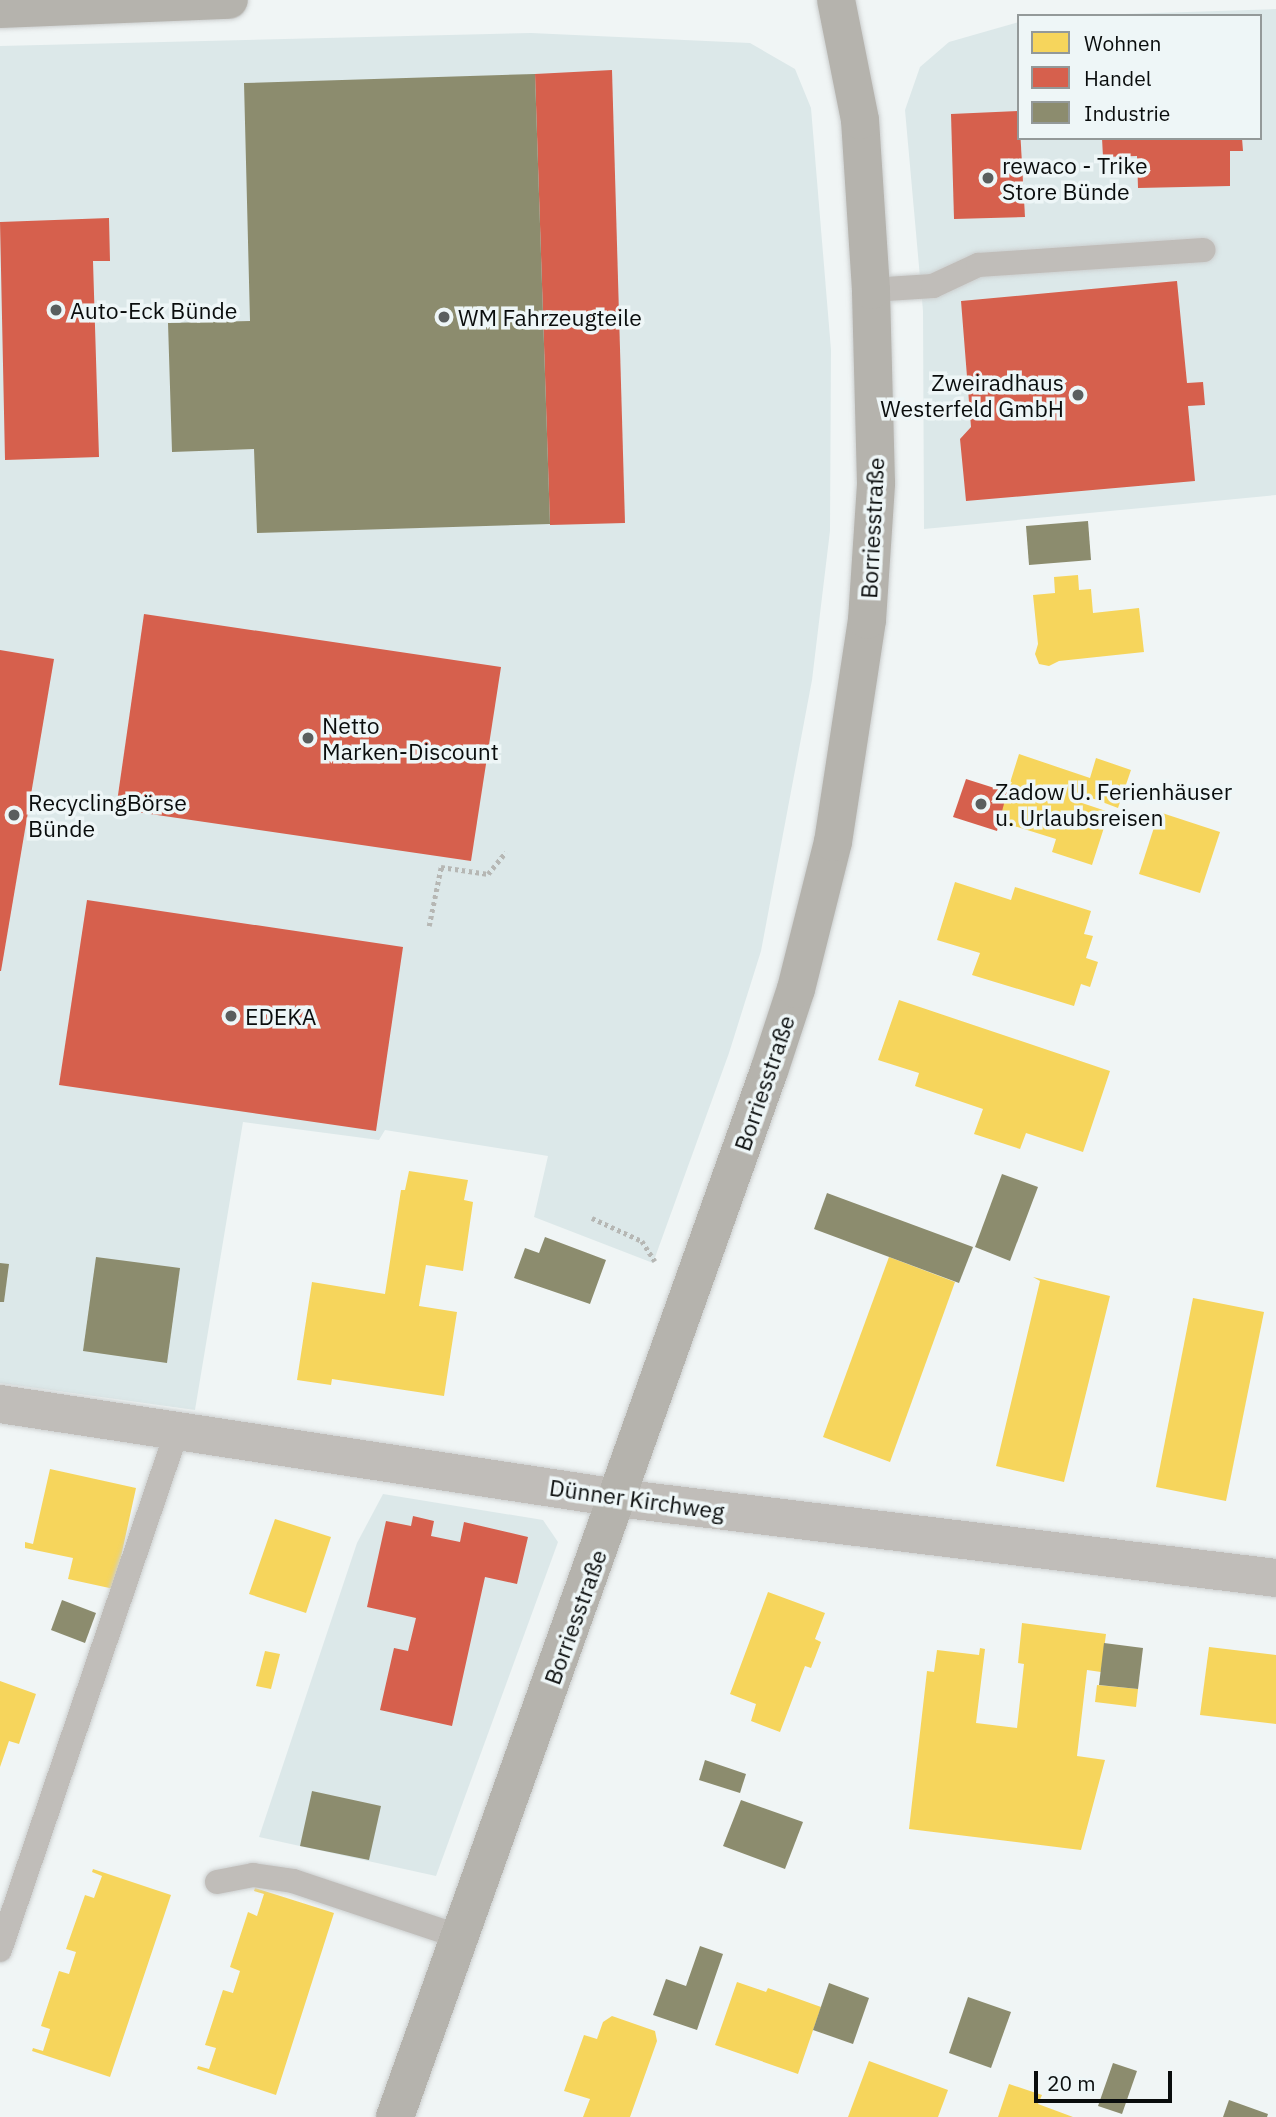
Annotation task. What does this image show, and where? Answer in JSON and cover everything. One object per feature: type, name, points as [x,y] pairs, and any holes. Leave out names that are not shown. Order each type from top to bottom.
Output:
[{"type":"main road","points":[[0,9],[229,0]]},
{"type":"main road","name":"Borriesstraße","points":[[395,2117],[695,1282],[796,989],[833,842],[856,706],[873,565],[876,419],[860,120],[836,0]]},
{"type":"street","name":"Dünner Kirchweg","points":[[0,1405],[618,1498],[1276,1578]]},
{"type":"lane","points":[[871,290],[933,286],[978,265],[1204,250]]},
{"type":"lane","points":[[0,1950],[177,1431]]},
{"type":"lane","points":[[217,1882],[253,1875],[293,1881],[460,1937]]},
{"type":"path","points":[[429,926],[441,867],[488,874],[506,852]]},
{"type":"path","points":[[592,1218],[642,1241],[659,1267],[695,1282]]},
{"type":"shaded area","points":[[1276,9],[1276,495],[924,529],[923,311],[905,110],[920,67],[949,42],[1017,23],[1017,140],[1262,140],[1262,14],[1124,14]]},
{"type":"shaded area","points":[[531,33],[750,43],[795,69],[811,108],[831,350],[830,531],[812,680],[761,951],[729,1053],[653,1263],[534,1217],[548,1156],[385,1130],[379,1140],[243,1122],[195,1410],[0,1383],[0,46]]},
{"type":"shaded area","points":[[383,1494],[543,1520],[558,1542],[436,1876],[259,1837],[357,1543]]},
{"type":"building: Wohnen","points":[[1078,575],[1079,590],[1091,589],[1093,613],[1139,608],[1144,652],[1059,661],[1049,666],[1039,664],[1035,654],[1038,644],[1033,595],[1055,593],[1054,577]]},
{"type":"building: Wohnen","points":[[1019,754],[1090,778],[1096,758],[1131,770],[1118,808],[1073,791],[1070,799],[1109,812],[1092,865],[1052,852],[1056,839],[998,821]]},
{"type":"building: Wohnen","points":[[1159,812],[1220,832],[1200,893],[1139,874]]},
{"type":"building: Wohnen","points":[[955,882],[1011,900],[1015,887],[1091,911],[1084,934],[1093,936],[1086,958],[1098,962],[1090,987],[1081,984],[1074,1006],[972,975],[980,953],[937,940]]},
{"type":"building: Wohnen","points":[[899,1000],[1110,1071],[1083,1152],[1026,1133],[1020,1149],[974,1134],[983,1109],[915,1086],[919,1073],[878,1060]]},
{"type":"building: Wohnen","points":[[409,1171],[468,1180],[464,1200],[473,1202],[463,1271],[426,1265],[419,1306],[457,1312],[444,1396],[332,1379],[331,1385],[297,1380],[312,1282],[385,1294],[401,1190],[405,1190]]},
{"type":"building: Wohnen","points":[[889,1257],[955,1282],[890,1462],[823,1437]]},
{"type":"building: Wohnen","points":[[1033,1277],[1110,1296],[1064,1482],[996,1466],[1040,1281]]},
{"type":"building: Wohnen","points":[[1193,1298],[1264,1312],[1226,1501],[1156,1487]]},
{"type":"building: Wohnen","points":[[50,1469],[136,1488],[114,1589],[68,1579],[73,1558],[25,1548],[25,1542],[33,1544]]},
{"type":"building: Wohnen","points":[[275,1519],[331,1537],[306,1613],[249,1594]]},
{"type":"building: Wohnen","points":[[768,1592],[825,1613],[815,1639],[821,1642],[811,1668],[805,1666],[780,1732],[751,1721],[756,1704],[730,1694]]},
{"type":"building: Wohnen","points":[[1022,1623],[1106,1634],[1101,1672],[1087,1670],[1077,1756],[1105,1760],[1081,1850],[909,1829],[927,1671],[934,1672],[937,1650],[979,1655],[980,1648],[985,1649],[976,1723],[1017,1728],[1024,1664],[1018,1663]]},
{"type":"building: Wohnen","points":[[1209,1647],[1276,1655],[1276,1724],[1200,1715]]},
{"type":"building: Wohnen","points":[[265,1651],[280,1654],[271,1689],[256,1686]]},
{"type":"building: Wohnen","points":[[0,1681],[36,1694],[19,1744],[9,1741],[0,1767]]},
{"type":"building: Wohnen","points":[[1097,1685],[1138,1689],[1136,1707],[1095,1702]]},
{"type":"building: Wohnen","points":[[93,1869],[171,1895],[110,2077],[32,2051],[33,2048],[43,2051],[50,2029],[41,2026],[59,1971],[69,1974],[76,1952],[66,1949],[85,1895],[94,1898],[102,1876],[92,1872]]},
{"type":"building: Wohnen","points":[[255,1888],[334,1913],[276,2095],[197,2069],[198,2066],[209,2069],[216,2048],[205,2045],[223,1990],[233,1993],[240,1971],[230,1967],[248,1912],[257,1916],[264,1894],[254,1891]]},
{"type":"building: Wohnen","points":[[737,1982],[766,1992],[768,1988],[821,2007],[798,2074],[715,2045]]},
{"type":"building: Wohnen","points":[[612,2016],[655,2031],[657,2041],[630,2117],[583,2117],[590,2099],[564,2091],[584,2035],[597,2039],[603,2022]]},
{"type":"building: Wohnen","points":[[869,2061],[948,2090],[938,2117],[848,2117]]},
{"type":"building: Wohnen","points":[[1009,2084],[1042,2095],[1038,2104],[1073,2117],[998,2117]]},
{"type":"building: Handel","points":[[612,70],[625,523],[550,525],[535,74]]},
{"type":"building: Handel","name":"rewaco - Trike Store Bünde","points":[[1017,111],[1017,140],[1021,140],[1025,217],[954,219],[951,114]]},
{"type":"building: Handel","points":[[1102,140],[1242,140],[1243,151],[1230,151],[1230,186],[1138,188],[1137,156],[1103,157]]},
{"type":"building: Handel","points":[[109,218],[110,261],[93,261],[99,457],[5,460],[0,222]]},
{"type":"building: Handel","name":"Zweiradhaus Westerfeld GmbH","points":[[1177,281],[1187,383],[1203,382],[1205,405],[1188,406],[1195,481],[966,501],[960,439],[971,427],[961,301]]},
{"type":"building: Handel","name":"Netto Marken-Discount","points":[[144,614],[501,667],[471,861],[116,809]]},
{"type":"building: Handel","name":"RecyclingBörse Bünde","points":[[0,650],[54,659],[1,971],[0,971]]},
{"type":"building: Handel","name":"Zadow U. Ferienhäuser u. Urlaubsreisen","points":[[966,779],[1007,792],[997,831],[953,817]]},
{"type":"building: Handel","name":"EDEKA","points":[[87,900],[403,947],[376,1131],[59,1085]]},
{"type":"building: Handel","points":[[413,1516],[434,1521],[431,1536],[460,1542],[464,1522],[528,1537],[517,1584],[485,1577],[452,1726],[380,1710],[394,1648],[408,1651],[416,1618],[367,1607],[386,1521],[411,1526]]},
{"type":"building: Industrie","points":[[535,74],[550,524],[257,533],[254,449],[172,452],[168,323],[250,321],[244,83]]},
{"type":"building: Industrie","points":[[1088,521],[1091,560],[1029,565],[1026,526]]},
{"type":"building: Industrie","points":[[1002,1174],[1038,1187],[1010,1261],[975,1247]]},
{"type":"building: Industrie","points":[[827,1193],[973,1247],[959,1283],[814,1229]]},
{"type":"building: Industrie","points":[[545,1237],[606,1260],[590,1304],[514,1278],[525,1248],[539,1253]]},
{"type":"building: Industrie","points":[[96,1257],[180,1268],[167,1363],[83,1351]]},
{"type":"building: Industrie","points":[[0,1263],[9,1264],[4,1302],[0,1302]]},
{"type":"building: Industrie","points":[[62,1600],[96,1613],[85,1643],[51,1630]]},
{"type":"building: Industrie","points":[[1104,1643],[1143,1648],[1138,1689],[1099,1685]]},
{"type":"building: Industrie","points":[[705,1760],[746,1774],[740,1793],[699,1780]]},
{"type":"building: Industrie","points":[[312,1791],[381,1806],[369,1860],[300,1846]]},
{"type":"building: Industrie","points":[[741,1800],[803,1822],[785,1869],[723,1846]]},
{"type":"building: Industrie","points":[[700,1946],[723,1954],[697,2030],[653,2015],[666,1979],[686,1986]]},
{"type":"building: Industrie","points":[[829,1983],[869,1998],[853,2044],[813,2030]]},
{"type":"building: Industrie","points":[[968,1997],[1011,2012],[991,2068],[949,2053]]},
{"type":"building: Industrie","points":[[1113,2063],[1137,2071],[1122,2114],[1098,2106]]},
{"type":"building: Industrie","points":[[1229,2100],[1268,2114],[1267,2117],[1223,2117]]},
{"type":"place","name":"rewaco - Trike Store Bünde","points":[[988,178]]},
{"type":"place","name":"Auto-Eck Bünde","points":[[56,310]]},
{"type":"place","name":"WM Fahrzeugteile","points":[[444,317]]},
{"type":"place","name":"Zweiradhaus Westerfeld GmbH","points":[[1078,395]]},
{"type":"place","name":"Netto Marken-Discount","points":[[308,738]]},
{"type":"place","name":"Zadow U. Ferienhäuser u. Urlaubsreisen","points":[[981,804]]},
{"type":"place","name":"RecyclingBörse Bünde","points":[[14,815]]},
{"type":"place","name":"EDEKA","points":[[231,1016]]}]
